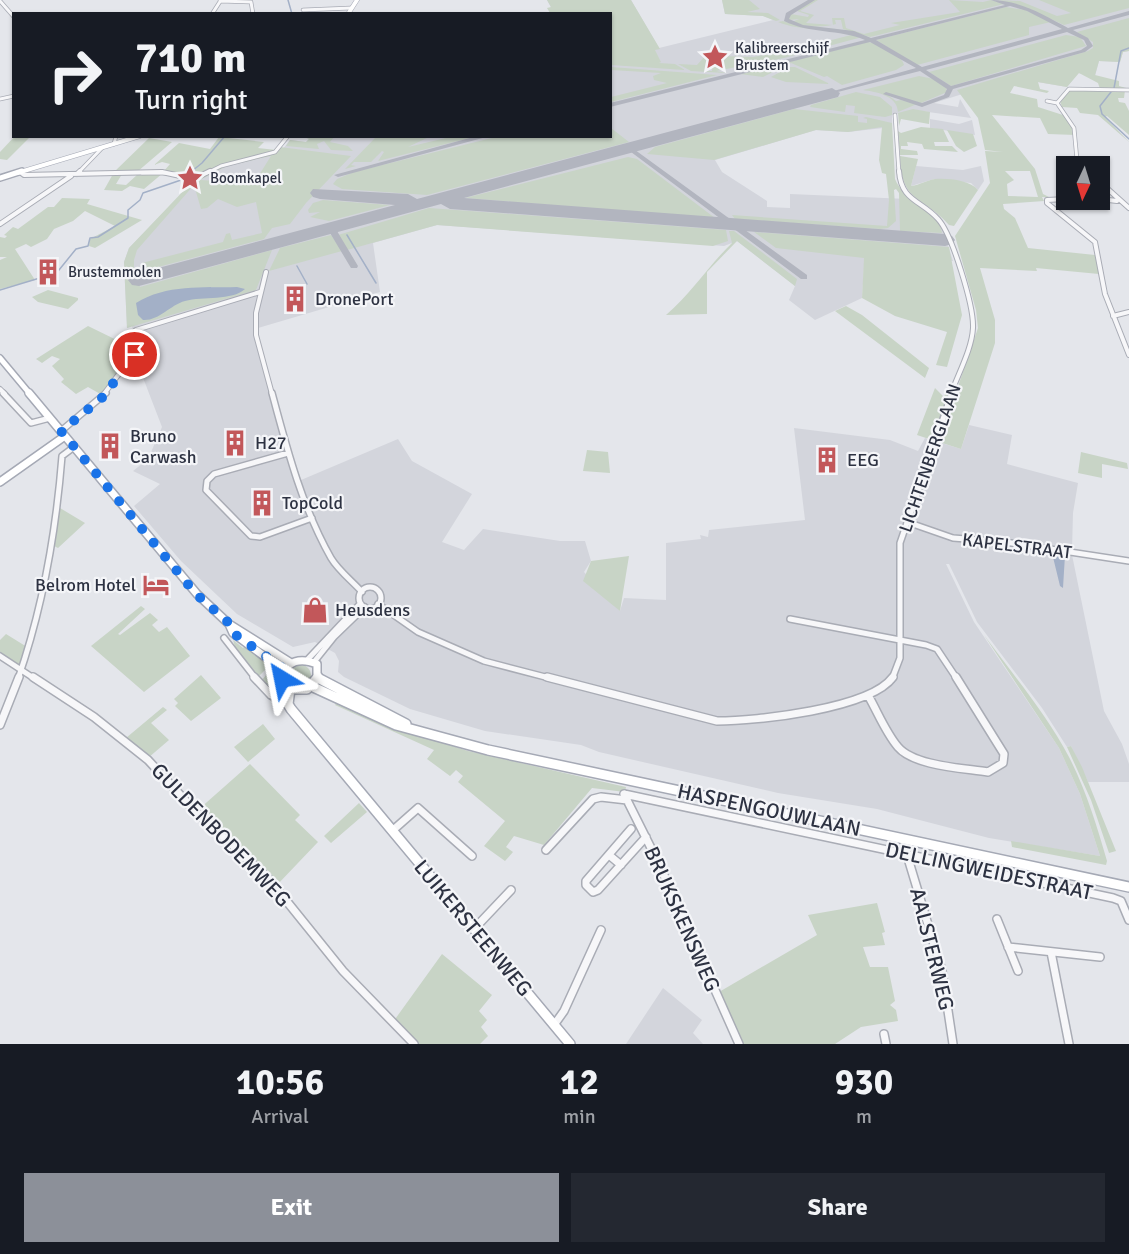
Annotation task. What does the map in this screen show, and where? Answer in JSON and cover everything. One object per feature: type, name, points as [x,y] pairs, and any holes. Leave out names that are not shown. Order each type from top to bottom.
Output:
[{"type":"main road","points":[[349,12],[357,0]]},
{"type":"main road","points":[[0,177],[134,138]]},
{"type":"main road","points":[[0,358],[175,570],[206,604],[230,624],[291,663],[311,661],[318,667],[318,678],[311,686],[294,690],[284,683],[284,671],[291,663]]},
{"type":"main road","points":[[0,482],[63,434]]},
{"type":"main road","points":[[230,624],[233,633],[284,671]]},
{"type":"main road","name":"HASPENGOUWLAAN","points":[[318,678],[410,727]]},
{"type":"main road","name":"HASPENGOUWLAAN","points":[[311,686],[379,718],[488,750],[1129,887]]},
{"type":"main road","points":[[291,704],[294,690]]},
{"type":"main road","name":"LUIKERSTEENWEG","points":[[291,704],[392,831],[570,1044]]},
{"type":"street","points":[[0,1],[12,14]]},
{"type":"street","points":[[220,1],[252,1]]},
{"type":"street","points":[[303,10],[351,8]]},
{"type":"street","points":[[1057,103],[1069,89],[1129,90]]},
{"type":"street","points":[[1047,101],[1057,103],[1076,128],[1077,156]]},
{"type":"street","name":"LICHTENBERGLAAN","points":[[378,604],[427,636],[484,661],[717,721],[749,721],[869,697],[886,685],[895,673],[900,658],[900,543],[969,345],[973,322],[947,230],[937,217],[907,195],[898,181],[895,115]]},
{"type":"street","points":[[114,144],[116,138]]},
{"type":"street","points":[[20,172],[73,176],[162,172],[194,179],[221,166],[278,149],[286,138]]},
{"type":"street","points":[[0,224],[73,176],[102,148]]},
{"type":"street","points":[[1110,192],[1129,208]]},
{"type":"street","points":[[1056,200],[1047,200],[1056,208]]},
{"type":"street","points":[[1110,200],[1119,201]]},
{"type":"street","points":[[1058,210],[1095,242],[1099,272],[1129,355]]},
{"type":"street","points":[[266,272],[260,292],[256,326],[258,350],[288,453],[312,518],[332,560],[348,580],[362,592]]},
{"type":"street","points":[[63,434],[108,392],[136,351],[132,332],[260,292]]},
{"type":"street","points":[[1113,316],[1129,312]]},
{"type":"street","points":[[0,389],[31,423],[35,424],[50,418]]},
{"type":"street","points":[[0,725],[22,671],[52,542],[62,456],[64,452],[74,447]]},
{"type":"street","points":[[288,453],[214,474],[207,481],[206,490],[251,536],[260,537],[312,518]]},
{"type":"street","name":"KAPELSTRAAT","points":[[907,522],[953,538],[1005,542],[1129,561]]},
{"type":"street","points":[[311,661],[362,605],[378,604],[382,598],[379,590],[373,588],[362,592],[358,598],[362,605]]},
{"type":"street","points":[[790,619],[926,645],[939,652],[1003,749],[1003,763],[995,770],[988,772],[919,760],[907,755],[897,746],[869,697]]},
{"type":"street","name":"LUIKERSTEENWEG","points":[[224,638],[267,692],[281,703],[291,704]]},
{"type":"street","name":"GULDENBODEMWEG","points":[[0,656],[94,717],[148,760],[203,818],[268,878],[343,970],[414,1044]]},
{"type":"street","name":"BRUKSKENSWEG","points":[[626,797],[739,1044]]},
{"type":"street","name":"DELLINGWEIDESTRAAT","points":[[546,850],[593,799],[626,797],[1113,897],[1121,901],[1129,920]]},
{"type":"street","points":[[392,831],[418,808],[472,856]]},
{"type":"street","points":[[632,829],[586,881],[586,885],[593,892],[598,890],[646,837]]},
{"type":"street","points":[[609,855],[621,865]]},
{"type":"street","name":"AALSTERWEG","points":[[907,855],[942,971],[952,1044]]},
{"type":"street","points":[[474,929],[511,890]]},
{"type":"street","points":[[997,919],[1018,972]]},
{"type":"street","points":[[554,1025],[564,1011],[601,930]]},
{"type":"street","points":[[1008,947],[1100,957]]},
{"type":"street","points":[[1051,952],[1069,1044]]},
{"type":"street","points":[[884,1034],[886,1044]]},
{"type":"shaded area","points":[[547,0],[631,0],[659,48],[773,20],[763,16],[725,14],[722,0],[1129,0],[1129,51],[1123,52],[1120,62],[1099,61],[1095,76],[1078,73],[1067,87],[1013,78],[934,103],[958,107],[960,99],[971,118],[914,110],[892,115],[892,127],[848,132],[816,130],[715,160],[722,172],[767,201],[767,207],[790,208],[790,194],[908,199],[931,215],[943,230],[953,261],[865,253],[862,298],[815,320],[789,300],[795,286],[737,241],[724,246],[437,225],[373,243],[380,292],[258,328],[259,349],[301,480],[398,439],[412,461],[472,494],[442,542],[464,550],[483,529],[560,541],[585,541],[591,561],[584,572],[620,611],[624,598],[666,600],[666,543],[701,539],[700,535],[708,537],[709,530],[805,520],[794,428],[890,440],[918,451],[925,438],[961,449],[969,425],[1012,435],[1007,464],[1078,483],[1073,513],[1072,550],[1005,540],[954,536],[1072,555],[1104,711],[1122,744],[1129,764],[1129,782],[1088,782],[1071,746],[1067,747],[1042,708],[977,622],[949,564],[946,564],[974,622],[1059,748],[1080,794],[1100,856],[989,838],[877,809],[778,793],[599,752],[581,745],[485,731],[410,709],[344,677],[338,672],[339,661],[335,653],[315,642],[293,647],[237,614],[181,561],[134,506],[160,484],[133,471],[148,459],[162,427],[135,357],[138,351],[132,326],[127,328],[124,262],[129,248],[195,180],[227,165],[282,150],[290,140],[306,142],[310,138],[612,138],[612,12],[553,12]]},
{"type":"shaded area","points":[[930,119],[959,124],[972,120],[975,135],[930,128]]},
{"type":"shaded area","points":[[916,166],[963,170],[981,166],[984,181],[978,190],[971,183],[934,179],[911,186]]},
{"type":"shaded area","points":[[663,988],[702,1020],[693,1033],[703,1044],[626,1044]]},
{"type":"green space","points":[[547,0],[631,0],[660,49],[655,50],[661,62],[659,63],[675,64],[685,70],[612,65],[612,12],[549,12],[547,8],[551,7]]},
{"type":"green space","points":[[722,0],[749,0],[760,9],[747,12],[768,13],[780,20],[776,21],[763,16],[725,14]]},
{"type":"green space","points":[[814,0],[818,0],[800,11],[814,15],[806,23],[832,25],[808,26],[792,22],[799,19],[789,20],[788,16],[791,14],[808,17],[809,15],[797,11]]},
{"type":"green space","points":[[949,0],[983,2],[991,0],[1004,4],[870,37],[843,29],[841,20],[835,20],[836,24],[833,25],[832,18],[844,18],[846,28],[864,34],[900,25],[891,23],[960,12]]},
{"type":"green space","points":[[999,0],[1020,1],[1057,16],[1071,13],[1039,0],[1129,0],[1129,8],[1064,25],[1027,8]]},
{"type":"green space","points":[[1006,7],[1025,10],[1051,22],[1029,27],[1029,35],[917,65],[876,40]]},
{"type":"green space","points":[[1129,18],[1129,51],[1123,52],[1120,62],[1099,61],[1095,75],[1119,81],[1119,86],[1126,88],[1106,91],[1125,90],[1124,98],[1118,98],[1119,102],[1125,103],[1129,111],[1129,135],[1107,116],[1105,117],[1129,142],[1098,115],[1080,113],[1077,108],[1062,107],[1060,101],[1068,91],[1100,89],[1098,83],[1079,73],[1067,87],[1038,82],[1040,89],[1049,91],[1047,93],[1014,86],[1010,93],[1037,99],[1038,107],[1066,116],[1076,135],[1048,134],[1040,118],[992,115],[1035,169],[1043,194],[1050,197],[1042,197],[1044,201],[1003,204],[1004,209],[1015,218],[1028,248],[1095,255],[1099,274],[1036,268],[1037,271],[980,268],[995,320],[995,343],[961,449],[939,442],[978,328],[976,310],[955,236],[990,183],[985,151],[1003,152],[985,150],[978,118],[957,90],[1088,51],[1093,48],[1093,42],[1077,32]],"holes":[[[1005,171],[1030,171],[1038,197],[1008,196],[1007,184],[1014,180]]]},
{"type":"green space","points":[[783,21],[799,26],[836,29],[862,37],[784,58],[716,71],[727,73],[691,71],[678,64],[697,65],[709,55],[711,57],[707,71],[712,71],[713,60],[719,56],[753,57],[793,50],[851,35],[796,27],[778,22]]},
{"type":"green space","points":[[1066,35],[1080,37],[1086,46],[951,86],[929,72]]},
{"type":"green space","points":[[867,42],[889,50],[899,57],[904,65],[896,70],[842,85],[827,76],[824,77],[791,63],[763,77],[740,74]]},
{"type":"green space","points":[[612,67],[717,75],[612,102],[612,97],[667,83],[654,80],[653,76],[661,73],[612,70]]},
{"type":"green space","points":[[789,67],[795,67],[830,84],[786,82],[771,77]]},
{"type":"green space","points":[[919,76],[934,79],[946,87],[947,92],[921,103],[885,93],[896,101],[917,104],[898,112],[897,106],[890,98],[880,93],[863,90]]},
{"type":"green space","points":[[856,92],[880,97],[892,107],[892,115],[885,117],[854,113],[855,106],[846,105],[845,112],[810,107],[811,105]]},
{"type":"green space","points":[[794,109],[858,116],[858,122],[867,123],[867,119],[863,118],[866,117],[892,123],[895,179],[906,194],[935,219],[942,233],[900,231],[899,193],[896,189],[894,190],[896,221],[888,228],[735,219],[732,215],[887,226],[889,200],[886,174],[882,173],[879,160],[882,127],[848,132],[816,130],[714,160],[647,154],[655,147]]},
{"type":"green space","points":[[913,109],[930,112],[929,124],[901,119],[899,126],[898,113]]},
{"type":"green space","points":[[921,127],[943,129],[949,142],[934,142],[935,146],[952,146],[958,152],[924,149],[922,144],[907,142],[908,146],[901,146],[901,149],[917,151],[918,155],[900,155],[898,131],[901,133]]},
{"type":"green space","points":[[612,129],[629,142],[427,195],[342,189],[333,184],[337,179],[354,172],[492,138],[612,138]]},
{"type":"green space","points":[[947,130],[973,134],[977,146],[964,152],[956,146]]},
{"type":"green space","points":[[13,138],[29,138],[7,160],[0,159],[0,152]]},
{"type":"green space","points":[[149,138],[172,142],[137,172],[113,173]]},
{"type":"green space","points":[[218,138],[228,138],[264,142],[258,148],[276,150],[215,167],[195,178],[164,171],[170,164],[162,162],[154,165],[179,143],[210,149]]},
{"type":"green space","points":[[307,138],[333,138],[330,142],[348,146],[353,151],[331,150],[324,141],[317,144],[319,149],[286,146],[290,140],[306,142],[309,139]]},
{"type":"green space","points":[[375,138],[427,138],[408,147],[446,138],[470,138],[378,161],[384,152],[382,151],[371,162],[354,162],[351,165],[356,166],[345,169]]},
{"type":"green space","points":[[280,147],[351,156],[306,203],[290,224],[272,228],[264,239],[143,271],[142,263],[223,242],[226,234],[230,233],[232,240],[262,233],[256,202],[237,207],[218,199],[207,208],[201,209],[194,185],[137,250],[134,273],[131,274],[136,274],[140,287],[272,250],[256,290],[127,328],[124,262],[129,248],[189,185],[204,174],[227,165],[277,152]],"holes":[[[271,156],[254,183],[200,180],[227,166]]]},
{"type":"green space","points":[[900,156],[918,159],[911,186],[946,179],[970,184],[978,190],[954,226],[949,225],[909,191],[901,172]]},
{"type":"green space","points":[[628,157],[637,159],[715,218],[465,198]]},
{"type":"green space","points":[[163,173],[144,189],[130,186],[122,191],[104,190],[113,174],[122,174],[116,184],[126,185],[138,174]]},
{"type":"green space","points":[[62,198],[90,199],[87,204],[142,220],[95,248],[89,246],[90,239],[115,226],[85,211],[73,221],[54,229],[47,239],[31,247],[26,244],[15,249],[35,280],[0,289],[0,260],[7,257],[0,257],[0,237],[5,238],[7,236],[4,235],[13,227],[18,229],[48,207],[54,207]]},
{"type":"green space","points":[[323,200],[390,205],[329,221],[310,217],[320,212],[309,213],[308,210],[313,203]]},
{"type":"green space","points":[[429,208],[726,230],[728,241],[713,246],[437,225],[347,250],[338,235]]},
{"type":"green space","points":[[729,231],[734,231],[797,279],[795,286],[737,241],[707,272],[707,314],[666,315],[732,243]]},
{"type":"green space","points":[[754,232],[949,247],[962,315],[947,367],[936,365],[947,332],[895,316],[862,298],[864,258],[776,248]]},
{"type":"green space","points":[[331,235],[342,251],[269,271],[280,248]]},
{"type":"green space","points":[[48,290],[78,298],[78,300],[68,309],[38,302],[32,297]]},
{"type":"green space","points":[[846,306],[862,315],[929,368],[925,378],[835,311]]},
{"type":"green space","points":[[88,326],[133,348],[129,358],[102,395],[88,387],[76,394],[61,382],[64,379],[52,366],[60,359],[52,356],[42,363],[36,359]]},
{"type":"green space","points":[[949,386],[951,387],[932,440],[917,435],[935,388],[944,397]]},
{"type":"green space","points":[[587,450],[608,452],[610,473],[583,471]]},
{"type":"green space","points":[[1081,452],[1127,463],[1128,469],[1102,464],[1102,478],[1078,473]]},
{"type":"green space","points":[[60,508],[85,523],[58,548],[52,545]]},
{"type":"green space","points":[[629,556],[620,611],[583,581],[591,561]]},
{"type":"green space","points":[[141,606],[145,609],[118,634],[120,635],[150,613],[158,620],[152,625],[159,632],[167,627],[190,656],[144,692],[91,646]]},
{"type":"green space","points":[[6,634],[27,647],[22,668],[0,654],[0,640]]},
{"type":"green space","points":[[984,635],[1040,710],[1069,757],[1091,808],[1107,861],[1106,865],[1012,847],[1011,841],[1100,856],[1080,794],[1059,748]]},
{"type":"green space","points":[[233,640],[271,664],[258,677],[235,647]]},
{"type":"green space","points":[[297,665],[305,665],[311,671],[311,679],[305,685],[297,685],[291,679],[291,671]]},
{"type":"green space","points":[[274,666],[280,671],[287,699],[277,698],[261,681]]},
{"type":"green space","points":[[201,675],[221,698],[191,721],[175,706],[178,703],[174,699]]},
{"type":"green space","points":[[337,702],[418,735],[468,751],[626,787],[625,792],[592,788],[544,845],[514,836],[506,847],[513,852],[505,861],[484,846],[505,821],[458,782],[463,776],[456,770],[450,776],[427,759],[434,750],[335,705]]},
{"type":"green space","points":[[163,707],[167,710],[151,723],[169,740],[148,758],[126,738]]},
{"type":"green space","points":[[263,724],[275,739],[248,762],[234,747]]},
{"type":"green space","points":[[1071,746],[1082,767],[1116,851],[1109,853],[1091,800],[1067,747]]},
{"type":"green space","points":[[250,764],[300,815],[295,820],[318,842],[277,885],[198,810]]},
{"type":"green space","points":[[359,803],[367,812],[331,843],[324,836]]},
{"type":"green space","points":[[877,903],[885,932],[882,933],[885,945],[863,947],[870,967],[888,967],[895,1001],[890,1005],[896,1010],[898,1021],[861,1027],[835,1044],[744,1044],[719,992],[817,935],[808,915]]},
{"type":"green space","points":[[442,954],[492,995],[479,1011],[487,1020],[481,1027],[488,1036],[480,1044],[417,1044],[393,1022]]},
{"type":"water","points":[[237,287],[245,289],[225,297],[185,301],[149,320],[143,320],[138,315],[136,303],[160,293],[185,288]]},
{"type":"water","points":[[1052,553],[1065,555],[1063,588],[1060,586]]},
{"type":"waterway","points":[[288,0],[291,12]]},
{"type":"waterway","points":[[1114,88],[1121,51],[1129,48]]},
{"type":"waterway","points":[[1111,92],[1100,106],[1102,114],[1129,139]]},
{"type":"waterway","points":[[187,175],[202,163],[223,138]]},
{"type":"waterway","points":[[59,270],[76,249],[88,246],[90,238],[98,237],[128,218],[128,210],[140,200],[143,193],[184,179]]},
{"type":"waterway","points":[[347,235],[376,283]]},
{"type":"waterway","points":[[297,266],[307,284]]},
{"type":"waterway","points":[[0,290],[53,274]]},
{"type":"taxiway","points":[[812,0],[788,14],[786,20],[810,28],[846,31],[871,40]]},
{"type":"taxiway","points":[[994,0],[1029,10],[1067,30]]},
{"type":"taxiway","points":[[871,40],[1007,6]]},
{"type":"taxiway","points":[[1067,30],[1129,13]]},
{"type":"taxiway","points":[[921,69],[1067,30]]},
{"type":"taxiway","points":[[950,88],[1083,51],[1090,46],[1086,39],[1067,30]]},
{"type":"taxiway","points":[[612,105],[871,40]]},
{"type":"taxiway","points":[[871,40],[921,69]]},
{"type":"taxiway","points":[[832,93],[921,69]]},
{"type":"taxiway","points":[[921,69],[950,88]]},
{"type":"taxiway","points":[[886,94],[922,105],[947,96],[950,88]]},
{"type":"taxiway","points":[[338,175],[479,138]]},
{"type":"taxiway","points":[[629,148],[804,277]]},
{"type":"taxiway","points":[[331,228],[354,266]]},
{"type":"runway","points":[[139,280],[832,93]]},
{"type":"runway","points":[[320,193],[408,200]]},
{"type":"runway","points":[[450,203],[945,240]]},
{"type":"place","name":"Kalibreerschijf Brustem","points":[[715,57]]},
{"type":"place","name":"Boomkapel","points":[[190,178]]},
{"type":"place","name":"Brustemmolen","points":[[48,272]]},
{"type":"place","name":"DronePort","points":[[295,299]]},
{"type":"place","name":"H27","points":[[235,443]]},
{"type":"place","name":"Bruno Carwash","points":[[110,446]]},
{"type":"place","name":"EEG","points":[[827,460]]},
{"type":"place","name":"TopCold","points":[[262,503]]},
{"type":"place","name":"Belrom Hotel","points":[[156,585]]},
{"type":"place","name":"Heusdens","points":[[315,610]]},
{"type":"route","points":[[135,355],[108,392],[61,431],[175,570],[206,604],[230,624],[233,633],[281,667],[284,671],[282,679]]}]
